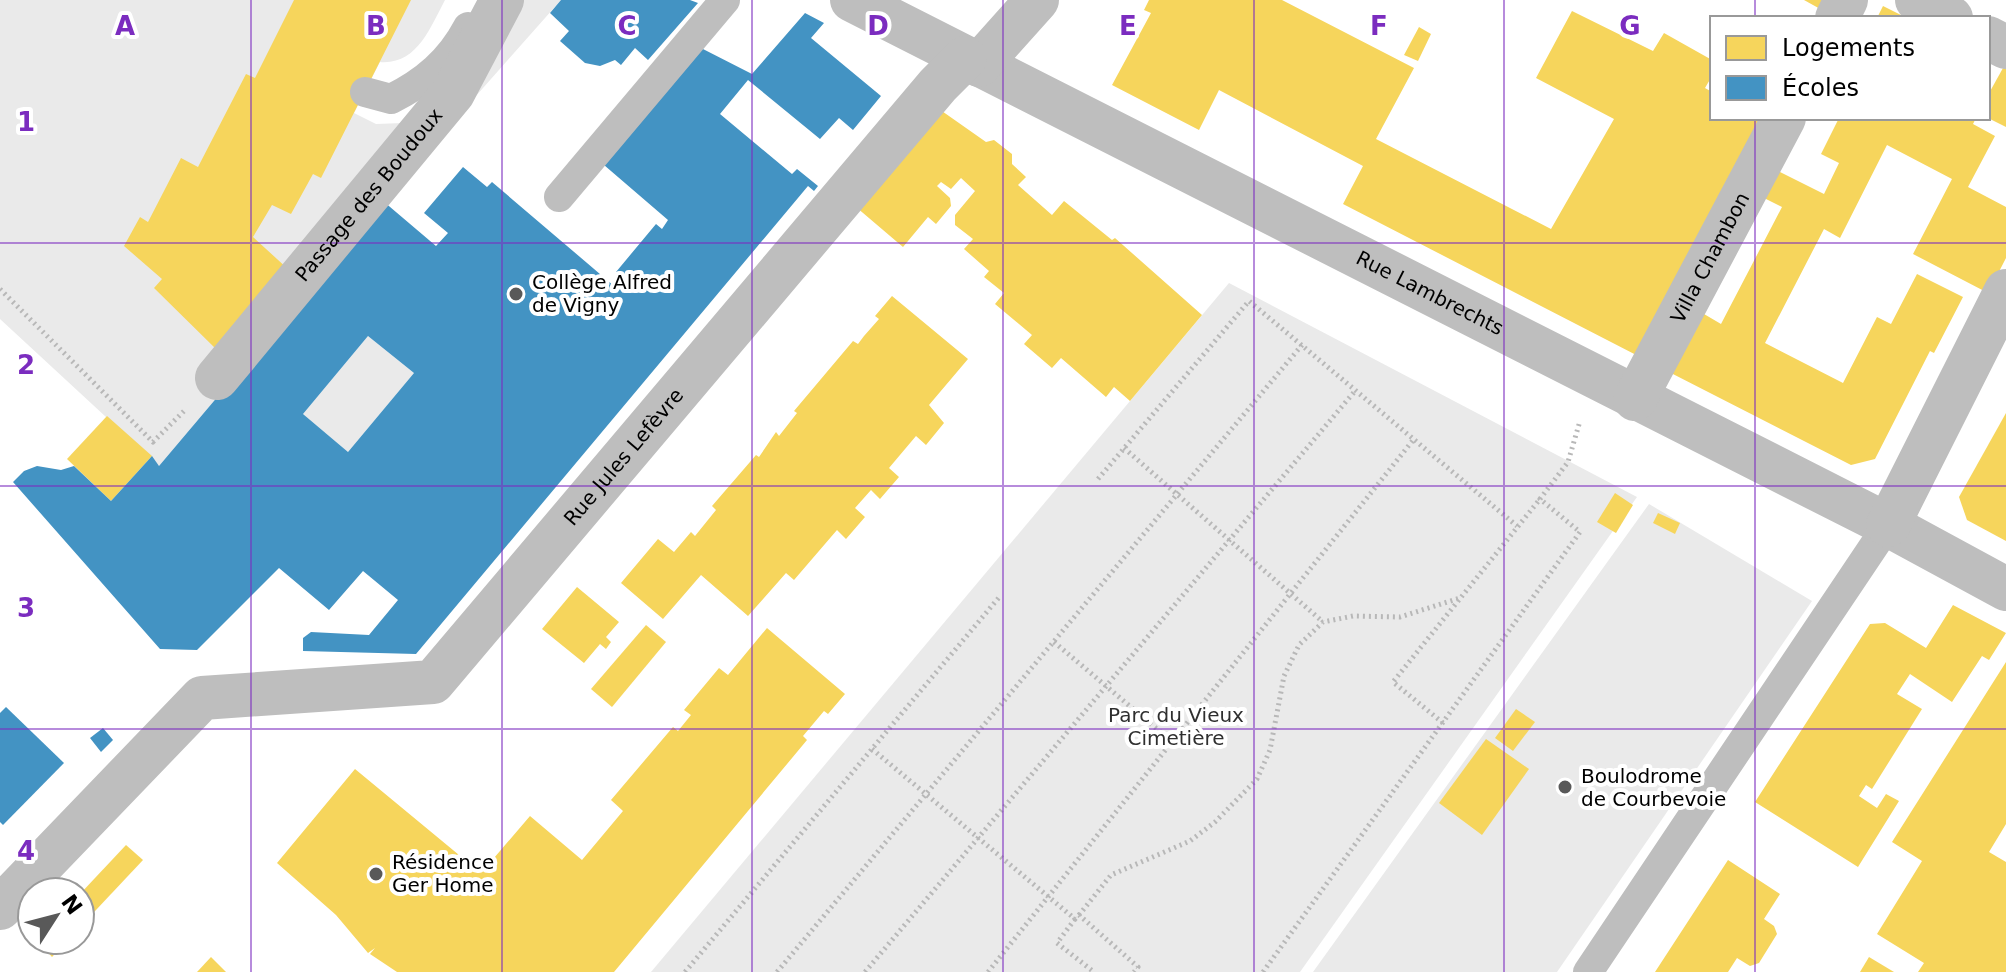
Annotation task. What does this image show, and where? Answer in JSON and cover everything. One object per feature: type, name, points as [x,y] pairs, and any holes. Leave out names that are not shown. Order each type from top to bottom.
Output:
[{"type":"street","name":"Passage des Boudoux","points":[[217,378],[453,93],[502,0]]},
{"type":"street","name":"Rue Lambrechts","points":[[852,0],[1888,525],[2006,589]]},
{"type":"street","name":"Rue Jules Lefèvre","points":[[0,908],[202,698],[433,682],[938,85],[972,62],[1037,0]]},
{"type":"street","points":[[1917,0],[1947,16]]},
{"type":"street","name":"Villa Chambon","points":[[1635,399],[1783,120]]},
{"type":"street","points":[[1888,525],[2006,291]]},
{"type":"lane","points":[[365,92],[391,99],[430,76],[458,45],[481,0]]},
{"type":"lane","points":[[559,197],[725,0]]},
{"type":"lane","points":[[1588,972],[1888,525]]},
{"type":"path","points":[[0,289],[153,442],[217,378]]},
{"type":"path","points":[[1098,479],[1249,301],[1517,526]]},
{"type":"path","points":[[777,972],[1302,345]]},
{"type":"path","points":[[1443,723],[1393,682],[1568,462],[1593,378]]},
{"type":"path","points":[[865,972],[1355,391]]},
{"type":"path","points":[[988,972],[1414,439]]},
{"type":"path","points":[[1124,448],[1323,622]]},
{"type":"path","points":[[1263,972],[1580,532],[1540,499]]},
{"type":"path","points":[[685,972],[1001,595]]},
{"type":"path","points":[[1094,972],[1057,943],[1111,875],[1190,841],[1215,822],[1257,779],[1270,750],[1284,676],[1299,645],[1323,622],[1353,616],[1400,617],[1460,598]]},
{"type":"path","points":[[1054,642],[1171,741]]},
{"type":"path","points":[[872,749],[1047,896],[1138,967],[1134,972]]},
{"type":"green space","points":[[0,0],[445,0],[428,33],[413,51],[404,58],[380,62],[354,113],[376,124],[403,123],[517,0],[561,0],[383,201],[159,466],[0,319]]},
{"type":"green space","name":"Parc du Vieux Cimetière","points":[[1229,283],[1637,497],[1300,972],[651,972]]},
{"type":"green space","points":[[368,336],[414,373],[348,452],[303,414]]},
{"type":"green space","name":"Boulodrome de Courbevoie","points":[[1649,504],[1812,601],[1557,972],[1313,972]]},
{"type":"building: Logements","points":[[294,0],[411,0],[321,178],[313,174],[291,214],[272,205],[253,237],[289,270],[217,350],[154,288],[162,279],[124,246],[140,217],[148,222],[181,158],[198,167],[246,74],[255,78]]},
{"type":"building: Logements","points":[[1149,0],[1282,0],[1414,68],[1376,139],[1551,229],[1614,119],[1536,78],[1572,11],[1653,51],[1664,33],[1710,59],[1710,79],[1705,88],[1710,91],[1710,120],[1760,120],[1642,358],[1343,204],[1363,166],[1219,90],[1199,130],[1112,85],[1151,13],[1144,10]]},
{"type":"building: Logements","points":[[1804,0],[1828,0],[1822,10]]},
{"type":"building: Logements","points":[[1883,6],[1903,16],[1878,16]]},
{"type":"building: Logements","points":[[1419,27],[1431,34],[1418,61],[1404,55]]},
{"type":"building: Logements","points":[[2003,68],[2006,69],[2006,127],[1990,119],[1990,91]]},
{"type":"building: Logements","points":[[939,109],[986,142],[994,140],[1012,154],[1012,164],[1026,177],[1018,185],[1052,215],[1064,201],[1112,240],[1115,238],[1202,315],[1130,401],[1114,387],[1106,397],[1061,358],[1052,368],[1024,344],[1032,335],[995,304],[1004,293],[984,277],[989,271],[964,249],[973,239],[955,225],[955,215],[975,191],[961,178],[951,189],[941,182],[937,186],[950,198],[951,206],[936,224],[928,217],[903,247],[856,207]]},
{"type":"building: Logements","points":[[1838,120],[1975,120],[1973,124],[1995,136],[1968,187],[2006,207],[2006,258],[1988,293],[1913,254],[1952,179],[1887,145],[1840,238],[1824,229],[1765,343],[1843,383],[1877,317],[1891,324],[1917,274],[1963,297],[1934,353],[1930,351],[1875,459],[1851,465],[1667,371],[1704,314],[1721,324],[1782,207],[1758,195],[1772,168],[1824,194],[1839,163],[1821,154]]},
{"type":"building: Logements","points":[[892,296],[968,359],[929,405],[944,423],[926,445],[916,436],[889,468],[899,477],[880,499],[871,490],[855,508],[865,517],[846,539],[837,530],[794,580],[786,573],[748,616],[701,575],[663,619],[621,583],[658,539],[674,552],[691,532],[695,536],[716,510],[712,506],[756,455],[759,457],[776,432],[779,436],[797,413],[794,411],[853,341],[858,344],[879,319],[875,316]]},
{"type":"building: Logements","points":[[2006,413],[2006,541],[1967,520],[1959,497]]},
{"type":"building: Logements","points":[[107,416],[152,456],[111,501],[67,459]]},
{"type":"building: Logements","points":[[1615,493],[1633,505],[1616,533],[1597,522]]},
{"type":"building: Logements","points":[[1658,513],[1680,523],[1675,534],[1653,523]]},
{"type":"building: Logements","points":[[577,587],[619,622],[606,637],[611,642],[606,649],[600,644],[584,663],[542,629]]},
{"type":"building: Logements","points":[[1953,605],[2006,633],[1989,660],[1982,656],[1952,702],[1910,674],[1897,694],[1922,709],[1872,789],[1866,785],[1859,796],[1877,808],[1886,794],[1899,801],[1858,867],[1755,802],[1870,624],[1885,623],[1926,648]]},
{"type":"building: Logements","points":[[646,625],[666,642],[612,707],[591,689]]},
{"type":"building: Logements","points":[[767,628],[845,694],[828,714],[824,711],[803,736],[807,740],[614,972],[397,972],[370,954],[375,948],[368,953],[336,915],[277,863],[355,769],[459,855],[488,865],[530,816],[582,860],[623,811],[611,800],[673,727],[678,731],[691,715],[684,710],[719,668],[728,675]]},
{"type":"building: Logements","points":[[2006,662],[2006,824],[1989,852],[2006,862],[2006,972],[1918,972],[1924,963],[1877,934],[1922,861],[1892,842]]},
{"type":"building: Logements","points":[[1516,709],[1535,722],[1513,751],[1495,738]]},
{"type":"building: Logements","points":[[1486,739],[1529,769],[1482,835],[1439,803]]},
{"type":"building: Logements","points":[[126,845],[143,860],[96,910],[96,877]]},
{"type":"building: Logements","points":[[1728,860],[1780,894],[1764,919],[1774,926],[1777,934],[1759,963],[1750,966],[1737,958],[1728,972],[1655,972]]},
{"type":"building: Logements","points":[[211,957],[226,972],[197,972]]},
{"type":"building: Logements","points":[[1869,957],[1894,972],[1860,972]]},
{"type":"building: Écoles","points":[[561,0],[690,0],[698,3],[648,60],[635,48],[621,65],[615,60],[600,66],[585,63],[560,41],[569,31],[550,13]]},
{"type":"building: Écoles","name":"Collège Alfred de Vigny","points":[[805,13],[824,23],[811,38],[881,96],[853,130],[839,118],[820,139],[748,80],[720,114],[792,174],[797,169],[818,186],[814,191],[808,186],[416,654],[303,651],[303,638],[311,632],[369,635],[398,600],[363,571],[329,610],[279,568],[197,650],[160,649],[13,482],[24,471],[37,466],[61,470],[74,466],[111,501],[152,456],[159,466],[383,201],[436,246],[448,233],[424,213],[463,167],[487,187],[492,182],[614,286],[621,277],[616,272],[656,224],[662,229],[668,220],[604,165],[701,48],[752,74]],"holes":[[[368,336],[414,373],[348,452],[303,414]]]},
{"type":"building: Écoles","points":[[6,707],[64,763],[3,825],[0,822],[0,713]]},
{"type":"building: Écoles","points":[[103,728],[113,740],[101,752],[90,738]]},
{"type":"place","name":"Collège Alfred de Vigny","points":[[516,294]]},
{"type":"place","name":"Boulodrome de Courbevoie","points":[[1565,787]]},
{"type":"place","name":"Résidence Ger Home","points":[[376,874]]}]
